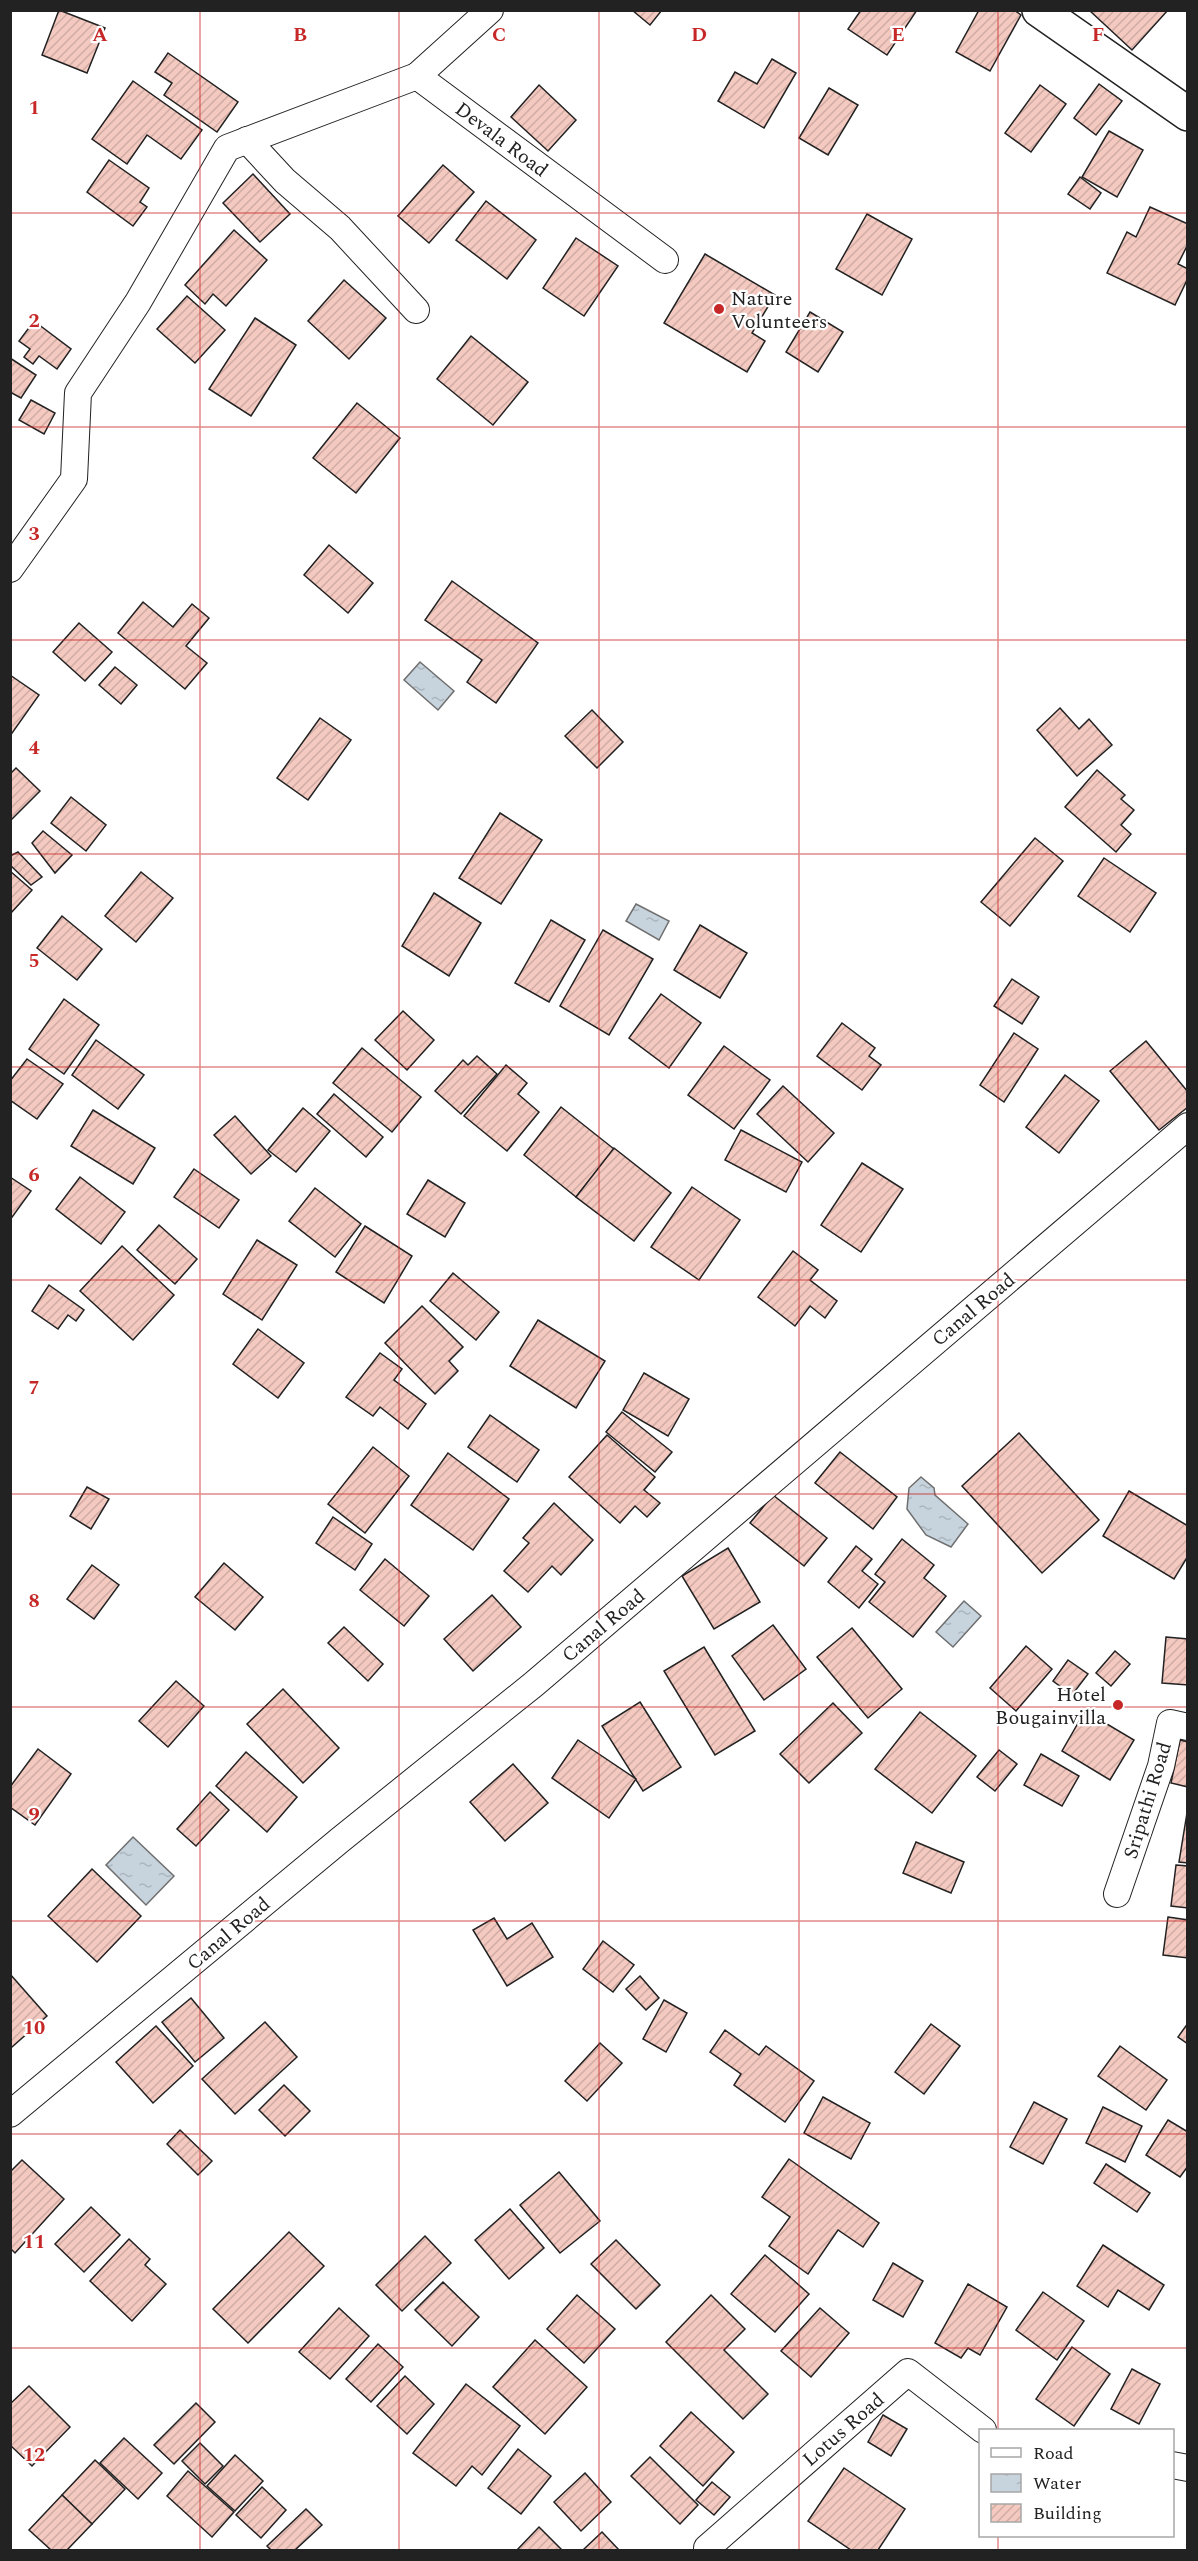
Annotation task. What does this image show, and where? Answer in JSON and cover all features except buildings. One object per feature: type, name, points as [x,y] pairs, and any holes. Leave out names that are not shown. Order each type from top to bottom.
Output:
[{"type":"main road","points":[[1039,10],[1188,114]]},
{"type":"street","points":[[10,569],[74,479],[78,393],[138,302],[228,148],[417,76],[490,10]]},
{"type":"street","name":"Devala Road","points":[[417,76],[665,260]]},
{"type":"street","points":[[247,140],[285,181],[340,228],[416,310]]},
{"type":"street","name":"Canal Road","points":[[10,2114],[340,1840],[534,1684],[1188,1126]]},
{"type":"street","name":"Sripathi Road","points":[[1117,1894],[1161,1766],[1170,1723],[1188,1727]]},
{"type":"street","name":"Lotus Road","points":[[708,2550],[707,2548],[908,2372],[982,2429]]},
{"type":"water","points":[[420,662],[454,691],[438,710],[404,680]]},
{"type":"water","points":[[636,904],[669,921],[659,940],[626,921]]},
{"type":"water","points":[[921,1477],[934,1488],[935,1495],[968,1524],[951,1547],[926,1535],[907,1509],[909,1488]]},
{"type":"water","points":[[964,1601],[981,1616],[953,1647],[936,1632]]},
{"type":"water","points":[[133,1837],[174,1876],[146,1905],[106,1865]]},
{"type":"place","name":"Nature Volunteers","points":[[719,309]]},
{"type":"place","name":"Hotel Bougainvilla","points":[[1118,1705]]}]
